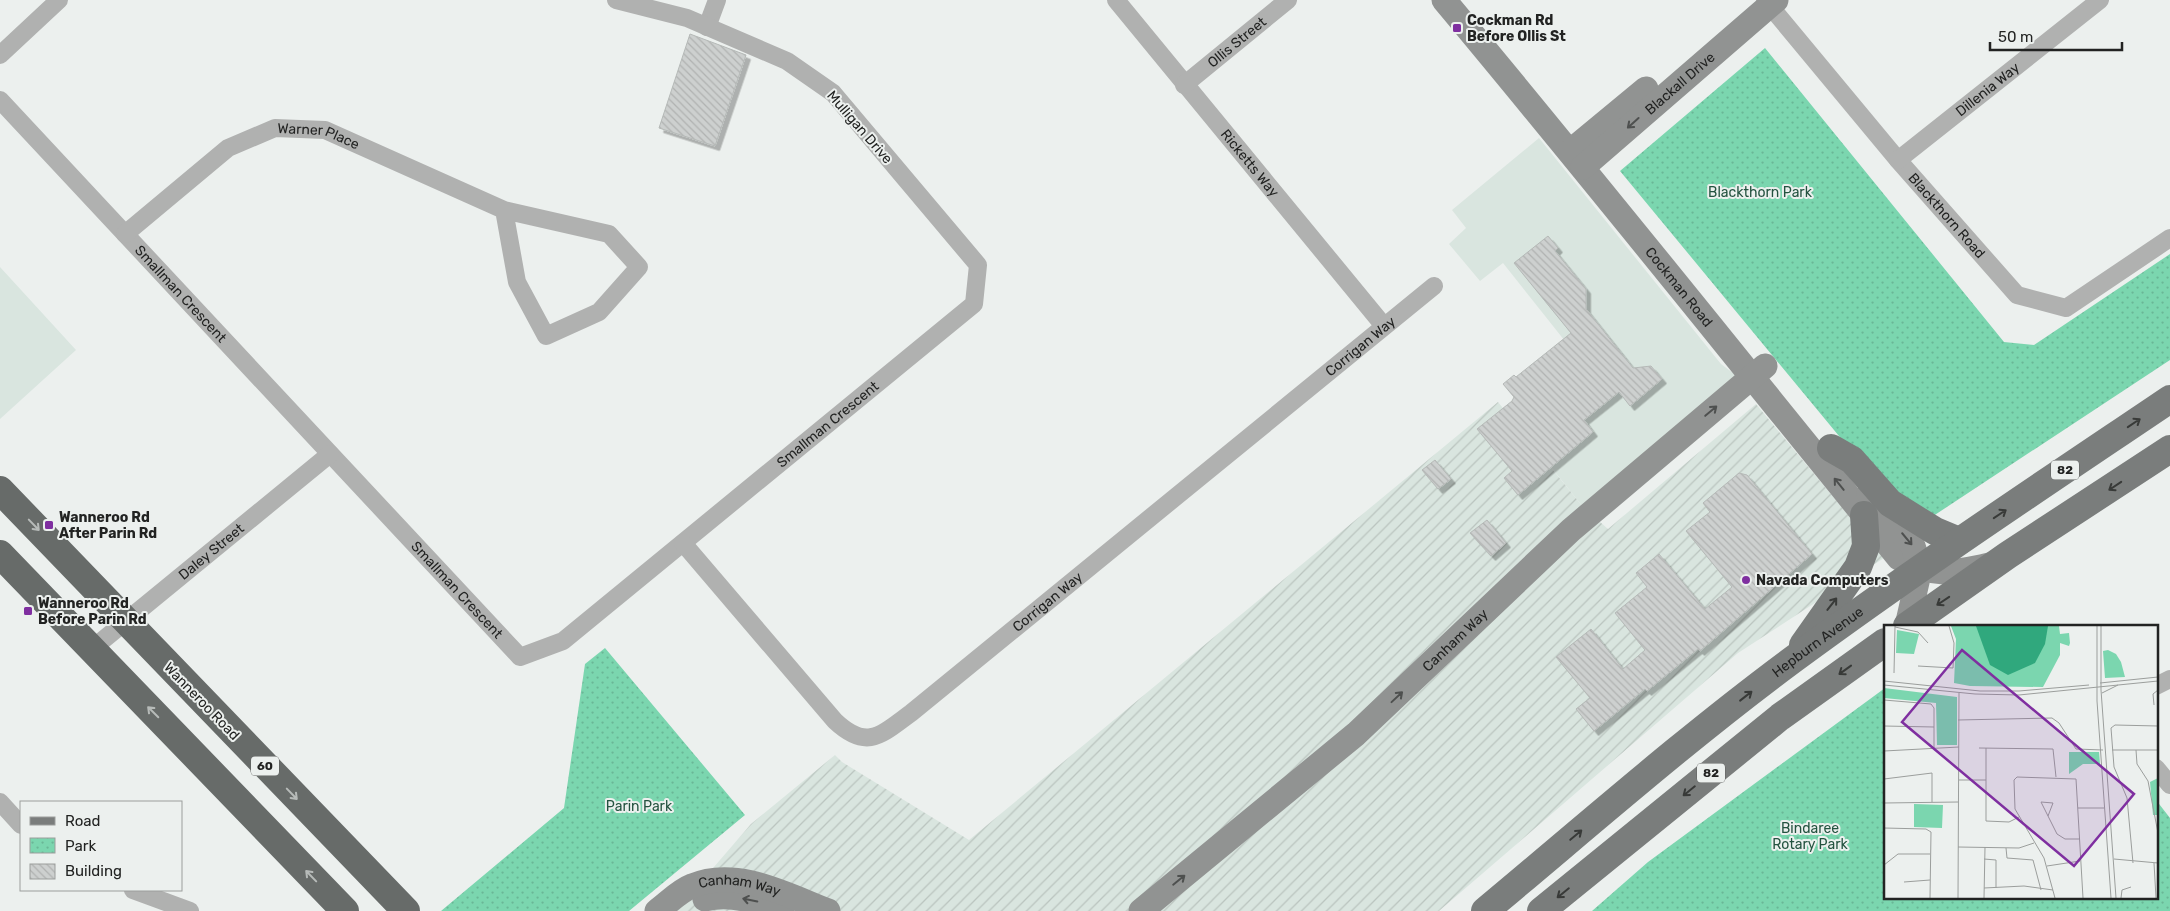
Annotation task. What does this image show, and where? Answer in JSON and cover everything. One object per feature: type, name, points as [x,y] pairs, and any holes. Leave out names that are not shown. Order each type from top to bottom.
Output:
[{"type":"highway","name":"Wanneroo Road","points":[[0,490],[406,911]]},
{"type":"highway","points":[[0,554],[344,911]]},
{"type":"main road","name":"Cockman Road","points":[[1444,0],[1582,155]]},
{"type":"main road","name":"Cockman Road","points":[[1466,0],[1582,155],[1764,378],[1864,515],[1899,558],[1920,569],[1950,573],[1998,564]]},
{"type":"main road","name":"Blackall Drive","points":[[1582,155],[1666,93],[1766,1]]},
{"type":"main road","name":"Cockman Road","points":[[1764,378],[1831,448],[1913,546],[1920,569]]},
{"type":"main road","name":"Canham Way","points":[[1141,911],[1356,734],[1571,530],[1764,378]]},
{"type":"main road","name":"Canham Way","points":[[1167,911],[1376,738],[1428,692],[1596,529],[1764,378]]},
{"type":"main road","name":"Hepburn Avenue","points":[[1485,911],[1707,726],[1794,659],[1959,542],[2170,399]]},
{"type":"main road","points":[[1831,448],[1852,460],[1890,503],[1935,531],[1959,542]]},
{"type":"main road","points":[[1908,625],[2170,449]]},
{"type":"main road","points":[[1794,659],[1817,622],[1858,567],[1866,546],[1864,515]]},
{"type":"main road","points":[[1907,625],[1920,569]]},
{"type":"main road","name":"82","points":[[1541,911],[1780,718],[1884,643]]},
{"type":"main road","name":"Canham Way","points":[[657,911],[690,886],[720,880],[755,883],[828,911]]},
{"type":"main road","name":"Canham Way","points":[[681,911],[707,898],[732,896],[760,902],[782,911]]},
{"type":"street","points":[[0,55],[59,0]]},
{"type":"street","name":"Mulligan Drive","points":[[616,0],[687,18],[787,61],[833,93],[978,265],[974,304]]},
{"type":"street","points":[[706,27],[717,0]]},
{"type":"street","name":"Ricketts Way","points":[[1116,0],[1384,326]]},
{"type":"street","name":"Ollis Street","points":[[1184,85],[1288,0]]},
{"type":"street","name":"Dillenia Way","points":[[1898,160],[2100,0]]},
{"type":"street","name":"Blackthorn Road","points":[[1766,1],[1898,160],[2017,295],[2066,308],[2170,238]]},
{"type":"street","name":"Smallman Crescent","points":[[0,100],[520,657],[563,641],[974,304]]},
{"type":"street","name":"Warner Place","points":[[125,234],[228,148],[275,128],[325,130],[504,210],[609,234],[639,267],[599,312],[546,336],[517,282],[504,210]]},
{"type":"street","name":"Corrigan Way","points":[[683,543],[835,721],[855,737],[877,736],[911,713],[1434,286]]},
{"type":"street","name":"Daley Street","points":[[92,649],[125,620],[330,454]]},
{"type":"street","points":[[2158,685],[2170,678]]},
{"type":"street","points":[[2158,771],[2170,786]]},
{"type":"street","points":[[0,802],[20,824]]},
{"type":"street","points":[[136,891],[190,911]]},
{"type":"shaded area","points":[[1539,138],[1721,364],[1741,379],[1583,507],[1511,417],[1580,360],[1503,263],[1480,281],[1449,244],[1466,228],[1452,210]]},
{"type":"shaded area","points":[[0,267],[76,350],[0,419]]},
{"type":"shaded area","points":[[1498,402],[1583,507],[1608,529],[1756,404],[1884,558],[1738,653],[1439,911],[676,911],[751,824],[835,755],[842,762],[969,840]]},
{"type":"green space","name":"Blackthorn Park","points":[[1765,48],[2004,342],[2034,345],[2170,254],[2170,360],[1915,528],[1620,171]]},
{"type":"green space","name":"Parin Park","points":[[605,648],[745,815],[629,911],[441,911],[564,808],[585,664]]},
{"type":"green space","name":"Bindaree Rotary Park","points":[[1884,689],[1884,898],[2158,898],[2158,803],[2170,818],[2170,911],[1592,911],[1648,862]]},
{"type":"building","points":[[690,34],[746,55],[715,146],[659,128]]},
{"type":"building","points":[[1548,236],[1558,248],[1555,251],[1586,289],[1586,309],[1633,368],[1651,366],[1662,379],[1630,406],[1619,392],[1584,420],[1593,432],[1518,495],[1504,478],[1512,471],[1477,429],[1512,401],[1514,397],[1503,384],[1514,375],[1516,377],[1571,333],[1514,263]]},
{"type":"building","points":[[1435,460],[1451,479],[1438,489],[1422,470]]},
{"type":"building","points":[[1739,473],[1747,475],[1812,554],[1700,651],[1698,649],[1647,691],[1645,689],[1594,731],[1576,709],[1590,698],[1556,657],[1591,629],[1623,669],[1645,650],[1615,613],[1647,587],[1636,573],[1659,554],[1705,609],[1732,587],[1686,531],[1710,512],[1703,503]]},
{"type":"building","points":[[1487,520],[1506,543],[1491,556],[1470,533]]},
{"type":"place","name":"Cockman Rd Before Ollis St","points":[[1457,28]]},
{"type":"place","name":"Wanneroo Rd After Parin Rd","points":[[49,525]]},
{"type":"place","name":"Navada Computers","points":[[1746,580]]},
{"type":"place","name":"Wanneroo Rd Before Parin Rd","points":[[28,611]]}]
